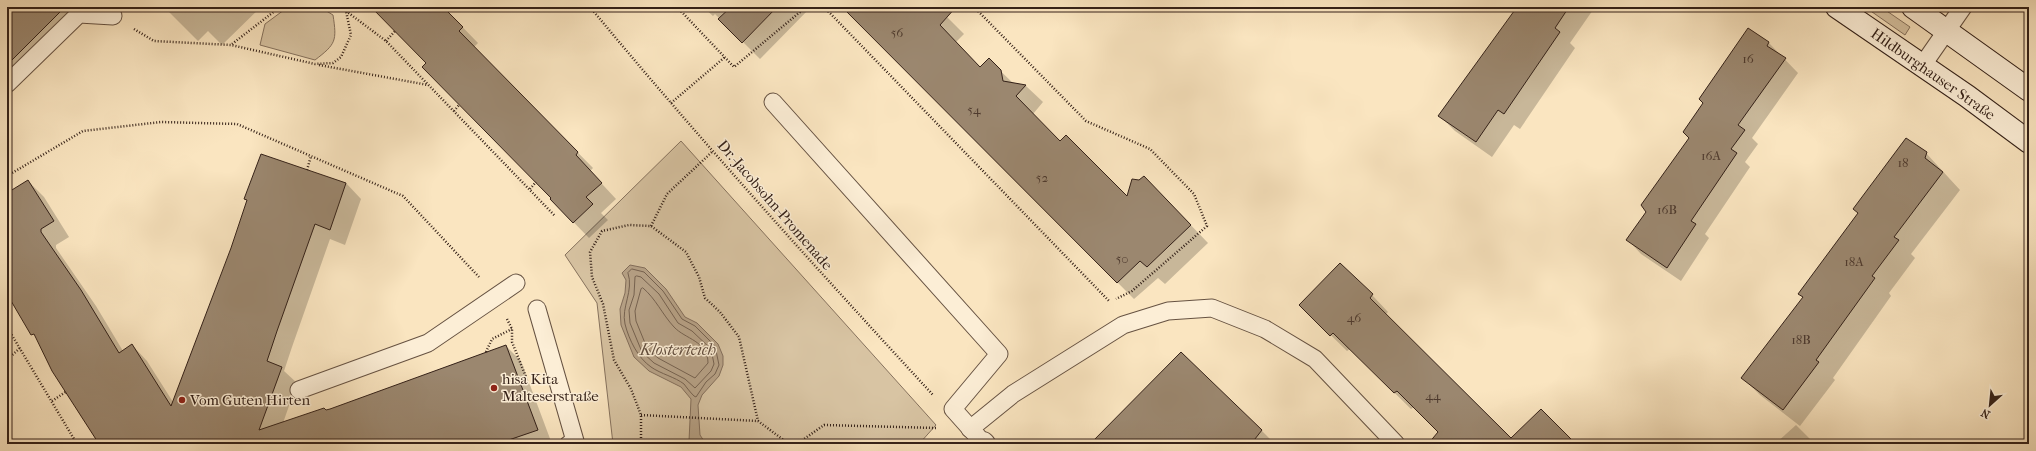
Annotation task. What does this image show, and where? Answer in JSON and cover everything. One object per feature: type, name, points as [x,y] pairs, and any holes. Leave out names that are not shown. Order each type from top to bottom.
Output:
[{"type":"main road","name":"Hildburghauser Straße","points":[[1837,7],[2029,142]]},
{"type":"main road","points":[[1912,7],[2029,90]]},
{"type":"lane","points":[[1922,66],[1963,7]]},
{"type":"lane","points":[[7,84],[79,14],[113,16]]},
{"type":"lane","points":[[773,102],[999,354],[953,409],[979,438],[1013,394],[1123,325],[1168,311],[1212,308],[1265,329],[1315,359],[1396,444]]},
{"type":"lane","points":[[299,390],[428,343],[516,283]]},
{"type":"lane","points":[[537,309],[576,441],[569,444]]},
{"type":"path","points":[[231,45],[280,7]]},
{"type":"path","points":[[337,7],[346,11],[386,41],[556,216]]},
{"type":"path","name":"Dr.-Jacobsohn-Promenade","points":[[590,7],[671,103],[825,279],[942,404],[953,409]]},
{"type":"path","points":[[677,7],[734,68],[806,7]]},
{"type":"path","points":[[824,7],[1110,302]]},
{"type":"path","points":[[974,7],[1086,121],[1150,149],[1194,194],[1207,226],[1132,291],[1104,306]]},
{"type":"path","points":[[315,64],[333,62],[341,57],[351,35],[346,11]]},
{"type":"path","points":[[113,16],[154,41],[231,45],[315,64],[429,85]]},
{"type":"path","points":[[386,41],[395,31]]},
{"type":"path","points":[[671,103],[725,57]]},
{"type":"path","points":[[454,111],[459,105]]},
{"type":"path","points":[[7,176],[83,131],[161,122],[237,124],[403,196],[494,292],[512,329],[512,342],[526,377],[520,382]]},
{"type":"path","points":[[651,226],[667,194],[713,151]]},
{"type":"path","points":[[307,170],[311,156]]},
{"type":"path","points":[[530,189],[536,182]]},
{"type":"path","points":[[641,444],[641,415],[631,389],[614,360],[603,304],[592,277],[590,252],[602,231],[629,225],[651,226],[686,252],[699,277],[705,298],[720,312],[739,338],[758,421]]},
{"type":"path","points":[[7,327],[77,444]]},
{"type":"path","points":[[486,352],[492,339],[512,329]]},
{"type":"path","points":[[8,359],[20,348]]},
{"type":"path","points":[[52,402],[66,391]]},
{"type":"path","points":[[641,415],[758,421],[789,444]]},
{"type":"path","points":[[797,444],[824,425],[979,438]]},
{"type":"path","points":[[94,444],[99,442]]},
{"type":"shaded area","points":[[288,7],[320,7],[333,15],[335,36],[331,46],[315,60],[260,45],[265,24]]},
{"type":"shaded area","points":[[1865,7],[1881,7],[1910,27],[1905,35]]},
{"type":"shaded area","points":[[681,141],[936,425],[919,444],[613,444],[597,303],[565,255]]},
{"type":"water","name":"Klosterteich","points":[[630,265],[645,268],[666,289],[685,317],[697,323],[718,344],[723,356],[723,365],[719,376],[702,395],[698,405],[700,435],[706,444],[687,444],[689,441],[691,399],[681,387],[649,371],[634,357],[621,325],[620,309],[625,293],[626,280],[622,273]]},
{"type":"building","points":[[7,7],[65,7],[7,65]]},
{"type":"building","points":[[371,7],[443,7],[463,27],[459,31],[578,152],[576,155],[602,183],[586,197],[593,204],[573,223],[550,199],[551,198],[422,67],[426,63]]},
{"type":"building","points":[[731,7],[777,7],[742,43],[718,19]]},
{"type":"building","points":[[842,7],[956,7],[940,25],[980,67],[989,58],[1001,70],[1003,81],[1026,85],[1016,96],[1060,141],[1066,135],[1127,196],[1132,179],[1139,180],[1144,176],[1191,225],[1147,267],[1140,261],[1117,283]]},
{"type":"building","points":[[1517,7],[1569,7],[1555,28],[1560,32],[1504,114],[1498,110],[1476,142],[1438,116]]},
{"type":"building","points":[[1748,28],[1769,42],[1767,46],[1786,58],[1738,125],[1745,130],[1731,149],[1737,153],[1691,221],[1696,224],[1667,268],[1626,240],[1646,212],[1641,205],[1689,138],[1683,132],[1703,103],[1699,99]]},
{"type":"building","points":[[1906,138],[1927,152],[1925,158],[1943,172],[1894,237],[1899,240],[1872,276],[1875,278],[1816,360],[1819,362],[1783,410],[1741,378],[1803,297],[1798,294],[1858,213],[1853,209]]},
{"type":"building","points":[[261,154],[346,183],[330,230],[315,224],[277,331],[267,361],[282,367],[259,430],[324,408],[326,410],[330,409],[506,345],[538,430],[497,444],[99,444],[52,371],[34,334],[31,335],[7,294],[7,193],[28,180],[54,221],[41,229],[41,232],[81,290],[119,353],[132,344],[171,406],[231,248],[247,200],[244,199]]},
{"type":"building","points":[[1340,263],[1373,294],[1370,298],[1511,438],[1541,409],[1576,444],[1428,444],[1438,432],[1397,391],[1394,393],[1333,333],[1330,336],[1299,305]]},
{"type":"building","points":[[1181,352],[1262,430],[1251,444],[1090,444]]},
{"type":"place","name":"hisa Kita Malteserstraße","points":[[494,388]]},
{"type":"place","name":"Vom Guten Hirten","points":[[182,400]]}]
